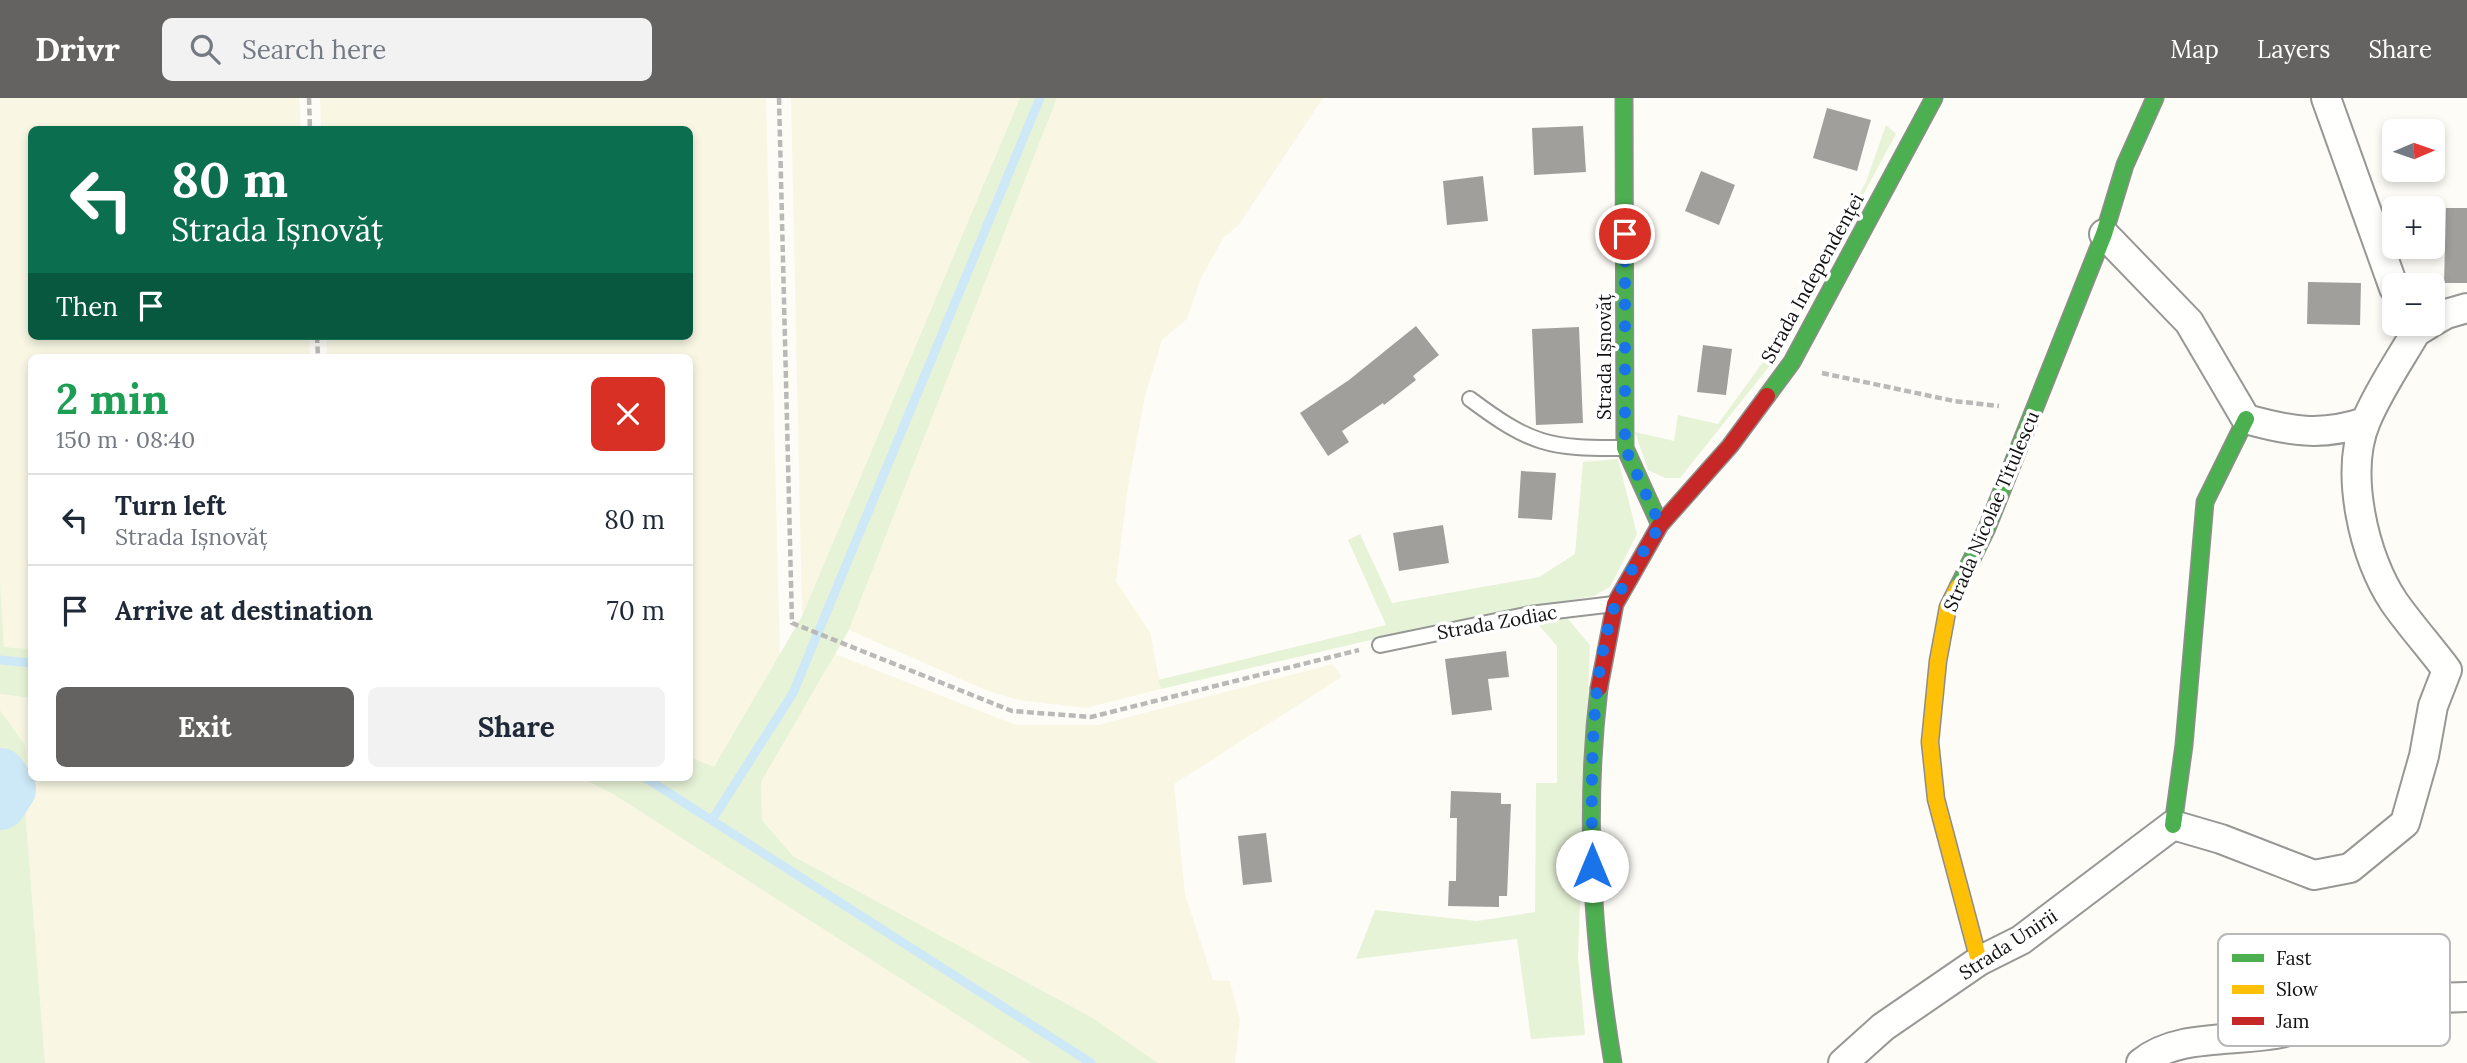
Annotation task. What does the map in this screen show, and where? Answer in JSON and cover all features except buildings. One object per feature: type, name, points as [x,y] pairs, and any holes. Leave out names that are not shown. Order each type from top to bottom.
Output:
[{"type":"street","name":"Strada Ișnovăț","points":[[1624,98],[1625,448],[1660,525]]},
{"type":"street","name":"Strada Independenței","points":[[1613,1063],[1598,974],[1593,904],[1592,744],[1600,677],[1615,604],[1660,525],[1730,446],[1792,362],[1934,98]]},
{"type":"street","name":"Strada Nicolae Titulescu","points":[[1979,961],[1936,799],[1930,742],[1938,661],[1948,607],[1987,528],[2104,234],[2125,165],[2155,98]]},
{"type":"street","points":[[2326,98],[2389,273]]},
{"type":"street","points":[[2104,234],[2189,323],[2246,419],[2292,432],[2342,430],[2365,422]]},
{"type":"street","points":[[2445,316],[2467,308]]},
{"type":"street","points":[[2246,419],[2205,502],[2184,745],[2173,825],[2221,839],[2314,875],[2350,868],[2405,823],[2424,756],[2433,706],[2457,669],[2392,600],[2368,547],[2357,489],[2357,459],[2365,422],[2416,336]]},
{"type":"street","name":"Strada Unirii","points":[[1843,1063],[1883,1027],[1979,961],[2021,940],[2173,825]]},
{"type":"street","points":[[2141,1063],[2154,1052],[2218,1040]]},
{"type":"lane","points":[[1470,399],[1514,431],[1545,443],[1581,449],[1625,448]]},
{"type":"lane","name":"Strada Zodiac","points":[[1380,645],[1530,614],[1615,604]]},
{"type":"path","points":[[309,98],[310,126]]},
{"type":"path","points":[[779,98],[792,623],[1012,711],[1091,717],[1380,645]]},
{"type":"path","points":[[1792,362],[1828,375],[1954,401],[2034,410]]},
{"type":"shaded area","points":[[0,98],[299,98],[301,126],[28,126],[28,340],[309,340],[310,354],[28,354],[28,649],[4,647],[0,580]]},
{"type":"shaded area","points":[[320,98],[766,98],[780,656],[714,768],[693,758],[693,354],[327,354],[327,340],[693,340],[693,126],[321,126]]},
{"type":"shaded area","points":[[791,98],[1020,98],[802,616]]},
{"type":"shaded area","points":[[1057,98],[1323,98],[1238,226],[1224,237],[1201,278],[1187,319],[1162,340],[1145,396],[1128,487],[1116,581],[1150,632],[1161,689],[1086,708],[1018,700],[988,691],[849,630]]},
{"type":"shaded area","points":[[835,654],[1016,725],[1098,725],[1333,664],[1342,677],[1174,784],[1185,894],[1213,980],[1230,981],[1240,1020],[1235,1063],[1158,1063],[1093,1018],[793,856],[762,820],[761,782]]},
{"type":"shaded area","points":[[0,694],[28,698],[28,781],[588,781],[613,794],[1032,1063],[45,1063],[25,807],[25,745],[0,710]]},
{"type":"green space","points":[[1020,98],[1057,98],[849,630],[761,782],[762,820],[793,856],[1093,1018],[1158,1063],[1032,1063],[613,794],[588,781],[693,781],[693,758],[714,767],[802,616]]},
{"type":"green space","points":[[1886,125],[1896,134],[1772,363],[1680,478],[1665,478],[1648,470],[1635,432],[1674,441],[1678,415],[1718,424],[1774,347],[1866,182]]},
{"type":"green space","points":[[1618,459],[1637,534],[1610,587],[1594,596],[1452,621],[1161,689],[1158,680],[1386,625],[1348,540],[1360,534],[1392,603],[1539,577],[1575,554],[1583,462]]},
{"type":"green space","points":[[0,580],[4,647],[28,649],[28,698],[0,694]]},
{"type":"green space","points":[[1567,618],[1590,645],[1578,956],[1585,1035],[1531,1039],[1517,939],[1356,959],[1375,910],[1477,921],[1535,912],[1536,783],[1557,783],[1557,646],[1536,622]]},
{"type":"green space","points":[[0,710],[25,745],[25,807],[45,1063],[0,1063]]},
{"type":"waterway","points":[[712,820],[793,693],[1040,98]]},
{"type":"waterway","points":[[0,660],[28,663]]},
{"type":"waterway","points":[[0,775],[9,789],[0,803]]},
{"type":"waterway","points":[[650,781],[1091,1063]]},
{"type":"traffic: fast","points":[[1624,98],[1625,448],[1660,525]]},
{"type":"traffic: fast","points":[[1767,396],[1792,362],[1934,98]]},
{"type":"traffic: fast","points":[[1958,587],[1987,528],[2104,234],[2125,165],[2155,98]]},
{"type":"traffic: fast","points":[[2173,825],[2184,745],[2205,502],[2246,419]]},
{"type":"traffic: fast","points":[[1599,688],[1592,782],[1592,876],[1600,970],[1613,1063]]},
{"type":"traffic: slow","points":[[1958,587],[1948,607],[1938,661],[1930,742],[1936,799],[1979,961]]},
{"type":"traffic: jam","points":[[1599,688],[1615,604],[1660,525],[1730,446],[1767,396]]},
{"type":"route","points":[[1592,866],[1592,744],[1600,677],[1615,604],[1660,525],[1625,448],[1625,234]]}]
